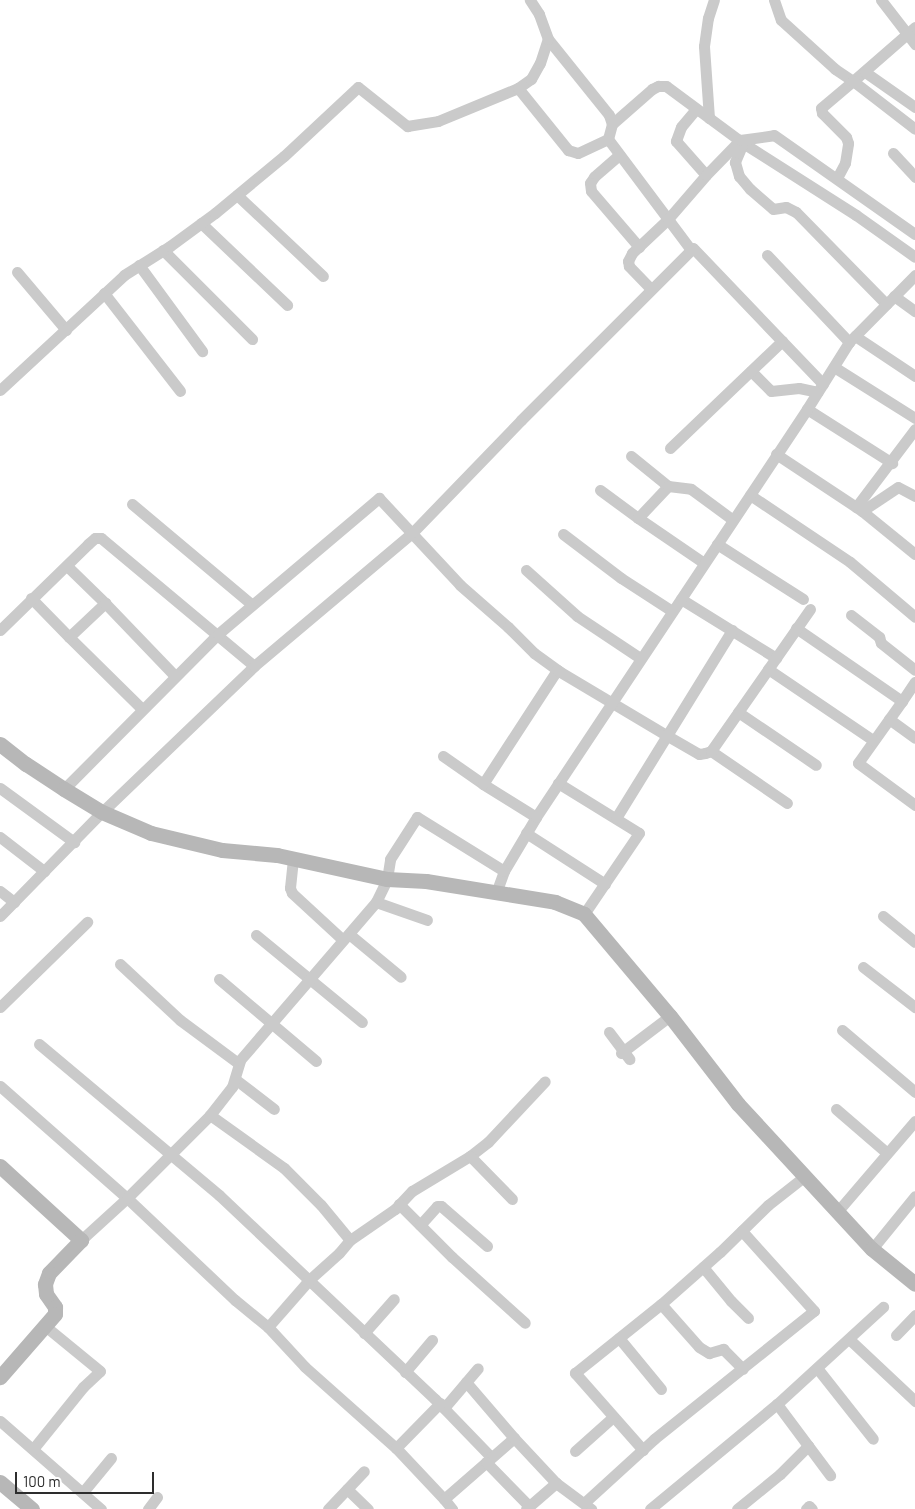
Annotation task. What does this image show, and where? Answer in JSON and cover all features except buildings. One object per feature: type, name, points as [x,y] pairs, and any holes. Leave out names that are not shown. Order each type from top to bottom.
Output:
[{"type":"street","points":[[530,0],[539,14],[548,39],[608,115],[612,124]]},
{"type":"street","points":[[709,118],[704,46],[708,18],[714,0]]},
{"type":"street","points":[[774,0],[781,20],[835,69],[915,129]]},
{"type":"street","points":[[881,0],[910,30],[915,44]]},
{"type":"street","points":[[836,178],[845,163],[848,143],[846,137],[822,112],[821,108],[865,72],[910,30]]},
{"type":"street","points":[[0,390],[124,274],[164,250],[237,196],[284,156],[358,87],[407,126],[438,121],[518,88],[531,79],[540,63],[548,39]]},
{"type":"street","points":[[865,72],[915,107]]},
{"type":"street","points":[[691,250],[608,139],[612,124],[658,86],[666,86],[741,141],[856,215],[915,258]]},
{"type":"street","points":[[518,88],[568,150],[578,153],[608,139]]},
{"type":"street","points":[[696,109],[681,127],[676,141],[706,175]]},
{"type":"street","points":[[651,289],[628,266],[630,258],[639,246],[668,219],[706,175],[741,141],[774,135],[915,234]]},
{"type":"street","points":[[741,141],[735,162],[739,176],[750,188],[773,209],[786,207],[796,212],[890,300],[915,311]]},
{"type":"street","points":[[894,153],[915,178]]},
{"type":"street","points":[[619,155],[594,177],[590,183],[591,191],[639,246]]},
{"type":"street","points":[[237,196],[323,276]]},
{"type":"street","points":[[202,223],[286,305]]},
{"type":"street","points":[[0,916],[102,812],[254,666],[413,532],[693,248],[782,341],[821,388]]},
{"type":"street","points":[[164,250],[252,338]]},
{"type":"street","points":[[767,255],[852,339],[915,376]]},
{"type":"street","points":[[140,265],[202,351]]},
{"type":"street","points":[[16,272],[66,330]]},
{"type":"street","points":[[496,892],[504,871],[536,817],[852,339],[915,275]]},
{"type":"street","points":[[104,293],[180,390]]},
{"type":"street","points":[[670,448],[782,341]]},
{"type":"street","points":[[834,367],[915,418]]},
{"type":"street","points":[[751,371],[771,391],[821,388]]},
{"type":"street","points":[[807,409],[892,463]]},
{"type":"street","points":[[859,509],[915,430]]},
{"type":"street","points":[[776,454],[859,509],[915,554]]},
{"type":"street","points":[[631,456],[668,486],[691,489],[733,520]]},
{"type":"street","points":[[638,518],[668,486]]},
{"type":"street","points":[[859,509],[898,486],[915,496]]},
{"type":"street","points":[[600,490],[704,564]]},
{"type":"street","points":[[750,495],[850,562],[913,611]]},
{"type":"street","points":[[64,789],[218,634],[251,604],[379,498],[413,532],[460,585],[508,627],[534,653],[560,672],[699,754],[711,751],[810,609]]},
{"type":"street","points":[[132,504],[251,604]]},
{"type":"street","points":[[563,534],[620,578],[672,611]]},
{"type":"street","points":[[0,630],[88,544],[95,538],[101,538],[254,666]]},
{"type":"street","points":[[717,544],[803,599]]},
{"type":"street","points":[[66,566],[105,603],[175,676]]},
{"type":"street","points":[[526,570],[578,616],[640,658]]},
{"type":"street","points":[[31,598],[142,709]]},
{"type":"street","points":[[681,598],[776,658]]},
{"type":"street","points":[[69,637],[105,603]]},
{"type":"street","points":[[851,615],[879,637],[881,643],[915,670]]},
{"type":"street","points":[[796,628],[902,701]]},
{"type":"street","points":[[616,818],[732,630]]},
{"type":"street","points":[[768,669],[873,740]]},
{"type":"street","points":[[483,784],[557,670],[560,672]]},
{"type":"street","points":[[915,682],[858,763],[915,805]]},
{"type":"street","points":[[738,712],[816,765]]},
{"type":"street","points":[[889,720],[915,738]]},
{"type":"street","points":[[0,744],[26,764],[102,812],[151,833],[222,850],[293,859],[387,879],[426,881],[555,902],[584,914],[670,1016],[738,1104],[872,1248],[915,1284]]},
{"type":"street","points":[[711,751],[787,803]]},
{"type":"street","points":[[443,756],[536,817]]},
{"type":"street","points":[[558,783],[639,833],[584,914]]},
{"type":"street","points":[[0,788],[74,842]]},
{"type":"street","points":[[0,1377],[55,1314],[55,1307],[46,1294],[44,1284],[49,1273],[81,1240],[171,1156],[210,1115],[235,1079],[238,1063],[376,902],[387,879],[390,859],[417,817],[504,871]]},
{"type":"street","points":[[526,833],[605,884]]},
{"type":"street","points":[[0,837],[44,871]]},
{"type":"street","points":[[293,859],[290,888],[292,893],[346,937],[401,977]]},
{"type":"street","points":[[0,891],[14,902]]},
{"type":"street","points":[[376,902],[427,920]]},
{"type":"street","points":[[884,916],[915,942]]},
{"type":"street","points":[[0,1007],[87,922]]},
{"type":"street","points":[[256,935],[362,1022]]},
{"type":"street","points":[[120,964],[180,1020],[238,1063]]},
{"type":"street","points":[[863,967],[915,1006]]},
{"type":"street","points":[[219,979],[316,1061]]},
{"type":"street","points":[[609,1032],[624,1055],[670,1016]]},
{"type":"street","points":[[842,1030],[915,1092]]},
{"type":"street","points":[[39,1044],[219,1195],[309,1280],[442,1406],[528,1507],[556,1483]]},
{"type":"street","points":[[235,1079],[274,1109]]},
{"type":"street","points":[[268,1327],[309,1280],[339,1253],[350,1240],[372,1226],[412,1191],[470,1156],[488,1142],[545,1080]]},
{"type":"street","points":[[0,1086],[127,1198],[236,1300],[268,1327],[305,1367],[396,1448],[452,1509]]},
{"type":"street","points":[[836,1110],[887,1153]]},
{"type":"street","points":[[210,1115],[284,1168],[320,1205],[350,1240]]},
{"type":"street","points":[[837,1212],[915,1121]]},
{"type":"street","points":[[470,1156],[512,1199]]},
{"type":"street","points":[[0,1166],[81,1240]]},
{"type":"street","points":[[643,1450],[575,1373],[661,1304],[768,1205],[805,1176]]},
{"type":"street","points":[[872,1248],[915,1196]]},
{"type":"street","points":[[399,1204],[525,1324]]},
{"type":"street","points":[[420,1225],[437,1206],[441,1206],[488,1246]]},
{"type":"street","points":[[466,1382],[556,1483],[587,1506],[643,1450],[814,1311],[742,1231]]},
{"type":"street","points":[[703,1267],[748,1318]]},
{"type":"street","points":[[364,1333],[394,1299]]},
{"type":"street","points":[[661,1304],[699,1347],[709,1353],[723,1349],[743,1369]]},
{"type":"street","points":[[650,1509],[776,1404],[882,1308]]},
{"type":"street","points":[[896,1335],[915,1315]]},
{"type":"street","points":[[33,1449],[83,1387],[100,1371],[46,1326]]},
{"type":"street","points":[[619,1338],[661,1389]]},
{"type":"street","points":[[849,1339],[915,1401]]},
{"type":"street","points":[[404,1372],[432,1340]]},
{"type":"street","points":[[396,1448],[442,1406],[478,1368]]},
{"type":"street","points":[[817,1368],[873,1438]]},
{"type":"street","points":[[776,1404],[830,1475]]},
{"type":"street","points":[[575,1451],[613,1417]]},
{"type":"street","points":[[0,1420],[101,1509]]},
{"type":"street","points":[[444,1499],[514,1438]]},
{"type":"street","points":[[738,1509],[808,1446]]},
{"type":"street","points":[[83,1492],[111,1458]]},
{"type":"street","points":[[328,1509],[364,1471]]},
{"type":"street","points":[[3,1489],[32,1509]]},
{"type":"street","points":[[347,1489],[368,1509]]},
{"type":"street","points":[[148,1509],[158,1497]]},
{"type":"street","points":[[806,1509],[809,1506],[812,1509]]}]
